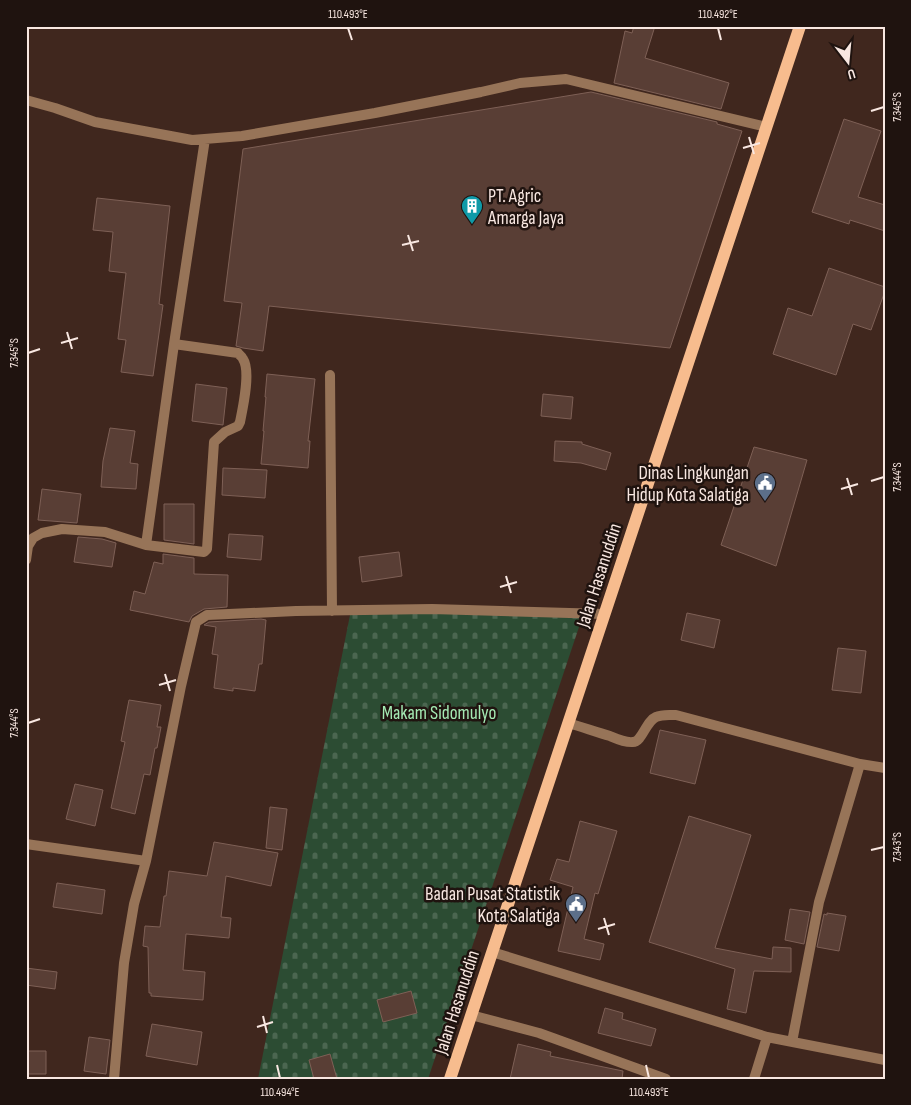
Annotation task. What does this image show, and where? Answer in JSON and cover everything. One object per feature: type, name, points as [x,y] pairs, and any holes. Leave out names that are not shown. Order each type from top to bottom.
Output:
[{"type":"main road","name":"Jalan Hasanuddin","points":[[450,1079],[800,26]]},
{"type":"street","points":[[26,100],[95,122],[192,140],[242,136],[375,113],[520,83],[566,79],[767,127]]},
{"type":"street","points":[[146,545],[205,139]]},
{"type":"street","points":[[26,560],[28,546],[33,538],[42,533],[62,529],[105,532],[146,545],[204,552],[207,549],[214,442],[225,432],[238,426],[240,422],[246,381],[246,365],[238,353],[174,344]]},
{"type":"street","points":[[330,375],[332,611]]},
{"type":"street","points":[[114,1079],[124,963],[134,904],[146,860],[181,686],[196,622],[207,615],[432,609],[605,614]]},
{"type":"street","points":[[568,723],[634,743],[638,741],[653,718],[666,714],[676,715],[860,764],[885,768]]},
{"type":"street","points":[[792,1042],[820,902],[860,764]]},
{"type":"street","points":[[26,844],[146,860]]},
{"type":"street","points":[[492,952],[767,1037],[885,1060]]},
{"type":"street","points":[[471,1014],[539,1033],[666,1079]]},
{"type":"street","points":[[754,1079],[767,1037]]},
{"type":"green space","name":"Makam Sidomulyo","points":[[351,610],[583,615],[428,1079],[258,1079]]},
{"type":"building","points":[[634,26],[655,26],[645,58],[729,83],[721,109],[614,83],[625,31],[632,33]]},
{"type":"building","name":"PT. Agric Amarga Jaya","points":[[591,92],[717,122],[717,124],[742,131],[670,348],[269,306],[263,351],[236,346],[242,303],[224,301],[243,149]]},
{"type":"building","points":[[844,119],[881,131],[858,197],[885,205],[885,231],[850,220],[849,224],[812,212]]},
{"type":"building","points":[[97,198],[170,206],[159,304],[163,305],[153,376],[121,372],[126,340],[118,339],[126,273],[109,271],[113,232],[93,230]]},
{"type":"building","points":[[829,268],[885,287],[871,330],[853,324],[836,375],[773,354],[788,308],[812,316]]},
{"type":"building","points":[[267,374],[315,379],[308,441],[310,441],[308,468],[261,464]]},
{"type":"building","points":[[196,384],[227,388],[223,425],[192,421]]},
{"type":"building","points":[[543,394],[573,397],[571,419],[541,416]]},
{"type":"building","points":[[110,428],[135,431],[130,463],[138,464],[136,489],[101,487],[103,461]]},
{"type":"building","points":[[555,441],[582,442],[582,444],[611,453],[606,470],[581,463],[554,461]]},
{"type":"building","name":"Dinas Lingkungan Hidup Kota Salatiga","points":[[754,447],[807,460],[776,566],[721,545]]},
{"type":"building","points":[[223,468],[267,470],[265,498],[222,495]]},
{"type":"building","points":[[42,489],[81,494],[77,523],[38,520]]},
{"type":"building","points":[[164,504],[194,504],[194,544],[164,540]]},
{"type":"building","points":[[229,534],[263,536],[261,560],[227,557]]},
{"type":"building","points":[[78,537],[102,539],[116,543],[112,567],[74,562]]},
{"type":"building","points":[[399,552],[402,576],[362,582],[359,557]]},
{"type":"building","points":[[163,554],[194,558],[194,574],[228,575],[227,607],[204,609],[192,616],[189,622],[130,610],[134,591],[145,594],[154,562],[163,564]]},
{"type":"building","points":[[687,613],[720,620],[714,648],[681,640]]},
{"type":"building","points":[[266,620],[262,664],[259,664],[255,691],[233,688],[233,691],[214,688],[218,655],[212,654],[216,627],[204,625],[209,622]]},
{"type":"building","points":[[838,648],[866,651],[861,693],[832,690]]},
{"type":"building","points":[[129,700],[161,705],[157,727],[161,727],[157,748],[155,748],[150,775],[144,774],[135,814],[111,808],[125,742],[121,741]]},
{"type":"building","points":[[660,730],[706,740],[695,784],[650,773]]},
{"type":"building","points":[[75,784],[103,790],[95,826],[66,819]]},
{"type":"building","points":[[270,807],[287,809],[282,850],[266,848]]},
{"type":"building","points":[[689,816],[751,835],[715,948],[772,959],[773,947],[791,948],[791,972],[754,971],[746,1013],[727,1009],[735,969],[649,942]]},
{"type":"building","points":[[580,821],[617,831],[598,894],[595,893],[584,939],[604,944],[600,960],[558,951],[573,887],[550,880],[557,859],[569,862]]},
{"type":"building","points":[[214,842],[278,853],[271,886],[226,876],[221,917],[231,918],[229,938],[186,934],[183,970],[205,972],[203,1000],[151,996],[151,993],[149,993],[148,947],[143,946],[145,926],[160,927],[169,871],[207,876]]},
{"type":"building","points":[[57,883],[105,890],[102,914],[53,907]]},
{"type":"building","points":[[790,909],[810,912],[804,944],[785,940]]},
{"type":"building","points":[[827,913],[846,916],[839,951],[817,947],[824,914],[827,915]]},
{"type":"building","points":[[26,968],[57,972],[55,989],[26,985]]},
{"type":"building","points":[[411,991],[417,1013],[383,1022],[377,1000]]},
{"type":"building","points":[[605,1008],[623,1013],[622,1019],[656,1029],[651,1046],[598,1033]]},
{"type":"building","points":[[152,1024],[202,1032],[197,1065],[146,1056]]},
{"type":"building","points":[[89,1037],[110,1040],[106,1074],[84,1071]]},
{"type":"building","points":[[518,1044],[551,1052],[550,1056],[623,1071],[622,1079],[510,1079]]},
{"type":"building","points":[[26,1051],[46,1051],[46,1074],[26,1074]]},
{"type":"building","points":[[330,1054],[337,1079],[314,1079],[309,1060]]},
{"type":"place","name":"PT. Agric Amarga Jaya","points":[[472,225]]},
{"type":"place","name":"Dinas Lingkungan Hidup Kota Salatiga","points":[[765,502]]},
{"type":"place","name":"Badan Pusat Statistik Kota Salatiga","points":[[576,923]]}]
